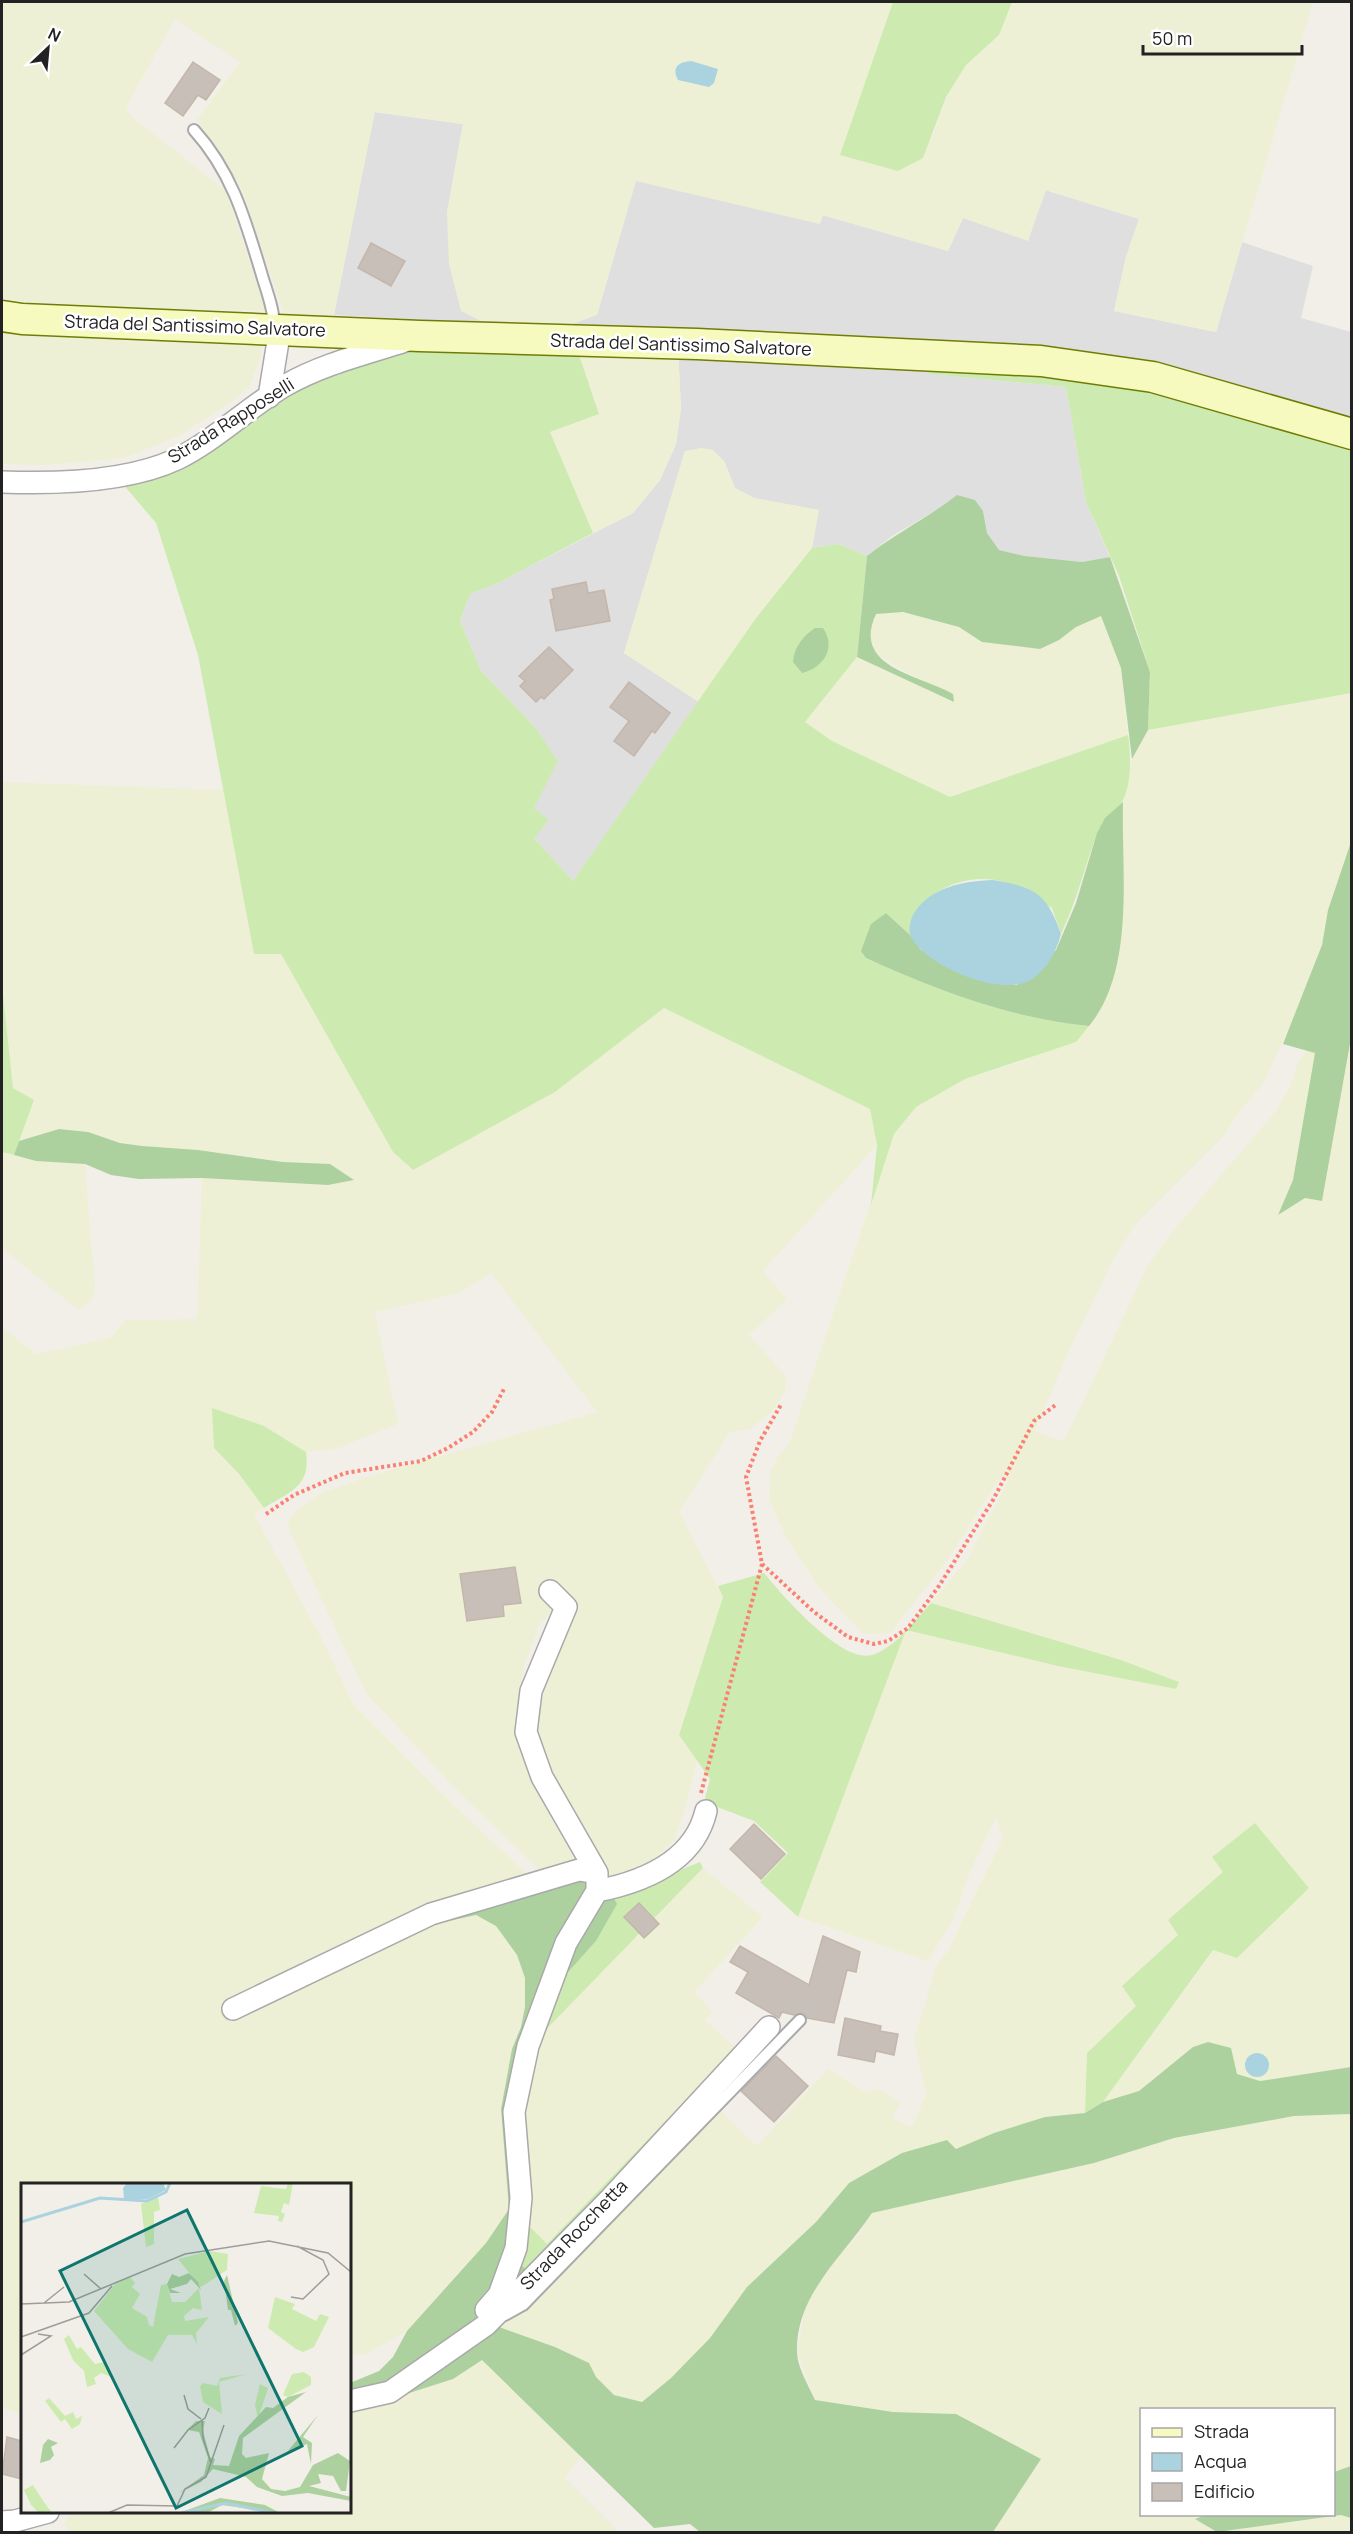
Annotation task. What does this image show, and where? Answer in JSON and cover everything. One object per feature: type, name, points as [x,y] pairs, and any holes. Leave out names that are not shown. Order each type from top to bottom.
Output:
[{"type":"street","name":"Strada del Santissimo Salvatore","points":[[2,316],[22,319],[420,336],[697,344],[1041,361],[1153,377],[1352,434]]},
{"type":"street","points":[[269,397],[277,329]]},
{"type":"street","name":"Strada Rapposelli","points":[[2,482],[77,481],[146,469],[177,459],[269,397],[324,367],[420,336]]},
{"type":"street","points":[[550,1592],[566,1607],[531,1691],[526,1732],[542,1777],[597,1882]]},
{"type":"street","points":[[233,2009],[431,1914],[579,1870],[597,1882],[629,1885],[665,1868],[696,1836],[706,1811]]},
{"type":"street","points":[[460,2341],[499,2295],[516,2248],[521,2198],[514,2112],[528,2046],[566,1943],[597,1882]]},
{"type":"street","name":"Strada Rocchetta","points":[[351,2401],[390,2392],[486,2325],[611,2198],[769,2027]]},
{"type":"street","points":[[2,2522],[15,2522],[42,2513]]},
{"type":"lane","points":[[194,130],[215,153],[241,206],[277,329]]},
{"type":"lane","points":[[486,2325],[523,2306],[800,2020]]},
{"type":"path","points":[[266,1514],[294,1495],[345,1473],[421,1461],[448,1448],[473,1432],[492,1412],[505,1388]]},
{"type":"path","points":[[706,1811],[700,1792],[762,1564],[746,1477],[760,1441],[782,1403]]},
{"type":"path","points":[[762,1564],[814,1612],[848,1637],[874,1644],[888,1641],[908,1628],[939,1586],[993,1500],[1034,1421],[1057,1404]]},
{"type":"shaded area","points":[[374,112],[463,124],[447,213],[597,315],[636,180],[820,223],[822,215],[948,251],[963,218],[1045,190],[1139,219],[1126,257],[1114,311],[1216,332],[1242,242],[1313,266],[1301,318],[1351,332],[1351,420],[588,329],[334,315]]},
{"type":"shaded area","points":[[678,348],[929,365],[929,374],[1066,387],[1086,502],[1110,557],[1082,562],[1025,556],[999,550],[987,533],[983,511],[958,495],[892,536],[867,556],[839,544],[812,548],[818,510],[754,498],[735,488],[724,461],[685,451],[624,653],[699,702],[573,881],[534,838],[534,726],[481,671],[460,621],[470,594],[500,582],[633,513],[660,480],[676,444],[681,408]]},
{"type":"green space","points":[[2,2],[893,2],[841,154],[898,171],[933,135],[946,97],[966,65],[999,35],[1012,2],[1313,2],[1216,332],[1114,311],[1126,257],[1139,219],[1046,190],[1028,241],[963,218],[948,251],[823,215],[820,224],[636,181],[597,315],[570,325],[481,321],[461,311],[449,264],[447,213],[463,124],[375,112],[334,315],[284,314],[242,190],[197,120],[240,62],[175,19],[126,107],[130,115],[226,191],[266,311],[149,309],[2,301]]},
{"type":"green space","points":[[893,2],[1012,2],[999,35],[966,65],[946,97],[923,158],[898,171],[840,155]]},
{"type":"green space","points":[[2,331],[145,341],[264,337],[260,360],[249,388],[177,437],[124,458],[44,465],[2,464]]},
{"type":"green space","points":[[414,341],[575,343],[599,414],[550,432],[593,533],[500,582],[470,594],[460,621],[481,671],[534,726],[558,761],[534,808],[549,820],[534,838],[573,881],[756,618],[812,548],[839,544],[867,556],[857,657],[805,722],[832,741],[950,797],[1128,735],[1130,769],[1128,787],[1119,806],[1099,829],[1072,909],[1061,934],[1052,908],[1019,888],[992,879],[960,882],[932,896],[913,920],[910,935],[886,913],[866,958],[947,992],[1003,1010],[1089,1026],[1076,1042],[965,1079],[916,1107],[894,1134],[871,1205],[877,1145],[870,1109],[664,1008],[555,1092],[413,1170],[393,1152],[281,954],[254,954],[198,655],[156,523],[122,483],[229,430],[324,377]]},
{"type":"green space","points":[[575,343],[678,348],[681,408],[676,444],[660,480],[633,513],[593,533],[550,432],[599,414]]},
{"type":"green space","points":[[929,365],[1021,370],[1192,398],[1351,444],[1351,693],[1148,730],[1150,672],[1119,576],[1086,502],[1066,387],[929,374]]},
{"type":"green space","points":[[701,448],[713,450],[724,461],[735,488],[754,498],[819,510],[812,548],[756,618],[699,702],[624,653],[685,451]]},
{"type":"green space","points":[[957,495],[975,500],[983,511],[987,533],[999,550],[1025,556],[1082,562],[1110,557],[1150,672],[1148,730],[1132,759],[1121,668],[1101,616],[1076,627],[1059,640],[1040,649],[982,642],[959,627],[903,612],[876,614],[871,632],[873,647],[881,658],[908,675],[953,694],[954,702],[857,657],[867,556]]},
{"type":"green space","points":[[903,612],[939,620],[959,627],[982,642],[1059,640],[1076,627],[1101,615],[1121,668],[1128,735],[950,797],[832,741],[805,722],[857,657],[953,702],[942,688],[917,679],[876,654],[869,642],[870,628],[876,614]]},
{"type":"green space","points":[[815,628],[823,628],[829,643],[828,650],[822,662],[802,673],[793,662],[795,651],[803,638]]},
{"type":"green space","points":[[1351,693],[1351,842],[1328,910],[1322,945],[1303,998],[1265,1081],[1238,1114],[1223,1137],[1135,1225],[1114,1258],[1067,1355],[1035,1431],[1064,1441],[1148,1265],[1172,1232],[1275,1112],[1290,1088],[1297,1064],[1308,1049],[1316,1053],[1293,1180],[1279,1214],[1305,1197],[1322,1201],[1351,1038],[1351,2067],[1260,2081],[1237,2074],[1161,2072],[1139,2091],[1103,2102],[1214,1950],[1309,1888],[1255,1823],[1212,1857],[1224,1872],[1169,1919],[1178,1935],[1122,1986],[1136,2006],[1087,2053],[1085,2113],[1045,2117],[994,2133],[955,2150],[947,2140],[919,2150],[849,2183],[816,2222],[747,2287],[710,2338],[671,2378],[642,2402],[614,2395],[596,2377],[589,2363],[555,2347],[499,2327],[517,2304],[720,2110],[757,2146],[828,2069],[865,2092],[880,2089],[901,2103],[892,2118],[912,2127],[926,2094],[914,2040],[936,1966],[947,1952],[1003,1838],[996,1817],[969,1874],[953,1920],[928,1961],[798,1917],[905,1630],[1058,1666],[1176,1689],[1178,1682],[1121,1660],[931,1603],[966,1561],[1009,1479],[1002,1475],[948,1559],[890,1634],[862,1633],[818,1587],[786,1537],[769,1500],[771,1471],[778,1456],[789,1444],[894,1134],[916,1107],[965,1079],[1027,1060],[1122,834],[1123,798],[1132,759],[1148,730]]},
{"type":"green space","points":[[2,782],[224,790],[239,862],[281,954],[393,1152],[412,1170],[555,1092],[664,1008],[870,1109],[877,1145],[763,1271],[787,1299],[749,1335],[787,1377],[785,1391],[771,1413],[750,1429],[730,1432],[679,1512],[723,1597],[679,1734],[697,1761],[686,1806],[674,1841],[643,1869],[605,1882],[544,1770],[532,1717],[569,1601],[541,1621],[524,1666],[514,1723],[527,1763],[577,1864],[540,1871],[452,1785],[366,1693],[291,1535],[288,1521],[295,1512],[320,1494],[366,1477],[597,1412],[491,1273],[460,1293],[375,1312],[398,1424],[339,1448],[306,1452],[264,1426],[214,1449],[239,1474],[264,1508],[254,1514],[325,1645],[353,1704],[441,1793],[530,1877],[385,1945],[440,1923],[476,1915],[496,1926],[517,1955],[525,1978],[525,2007],[521,2027],[512,2049],[501,2109],[509,2209],[486,2243],[407,2331],[366,2354],[351,2356],[351,2183],[21,2183],[21,2414],[2,2408],[2,1327],[36,1354],[110,1338],[126,1320],[197,1319],[202,1178],[328,1185],[353,1180],[330,1164],[283,1162],[198,1150],[142,1146],[120,1143],[88,1132],[59,1129],[19,1141],[34,1100],[13,1088],[2,985]]},
{"type":"green space","points":[[1123,802],[1124,888],[1120,948],[1114,977],[1104,1003],[1089,1026],[1031,1017],[947,992],[866,958],[861,951],[871,924],[886,913],[910,935],[921,950],[973,978],[1017,985],[1056,950],[1076,903],[1097,833],[1105,818]]},
{"type":"green space","points":[[1351,842],[1351,1038],[1322,1201],[1305,1198],[1278,1215],[1293,1180],[1315,1053],[1283,1044],[1322,945],[1328,910]]},
{"type":"green space","points":[[2,985],[13,1088],[34,1100],[14,1155],[2,1152]]},
{"type":"green space","points":[[59,1129],[88,1132],[120,1143],[142,1146],[198,1150],[283,1162],[330,1164],[354,1180],[328,1185],[202,1178],[139,1179],[111,1175],[85,1164],[36,1161],[14,1155],[19,1141]]},
{"type":"green space","points":[[2,1152],[36,1161],[85,1164],[95,1289],[91,1302],[78,1310],[2,1248]]},
{"type":"green space","points":[[212,1408],[264,1426],[306,1452],[305,1473],[297,1487],[264,1508],[239,1474],[214,1448]]},
{"type":"green space","points":[[764,1573],[798,1611],[829,1639],[859,1655],[872,1655],[880,1651],[906,1631],[798,1917],[760,1882],[788,1853],[754,1821],[704,1802],[710,1779],[679,1735],[723,1597],[718,1586]]},
{"type":"green space","points":[[931,1603],[1121,1660],[1179,1682],[1176,1689],[1058,1666],[907,1630]]},
{"type":"green space","points":[[1255,1823],[1309,1888],[1237,1958],[1213,1950],[1103,2102],[1085,2113],[1087,2053],[1136,2006],[1122,1986],[1178,1935],[1168,1920],[1223,1872],[1212,1857]]},
{"type":"green space","points":[[700,1862],[703,1868],[532,2044],[554,1988],[596,1941],[613,1897]]},
{"type":"green space","points":[[703,1868],[763,1917],[694,1992],[713,2012],[705,2020],[736,2048],[547,2244],[522,2220],[519,2150],[532,2044]]},
{"type":"green space","points":[[540,1871],[605,1882],[617,1904],[596,1941],[554,1988],[523,2074],[513,2243],[523,2267],[543,2277],[499,2327],[555,2347],[589,2363],[596,2377],[614,2395],[642,2402],[671,2378],[710,2338],[747,2287],[816,2222],[849,2183],[902,2153],[947,2140],[956,2149],[994,2133],[1045,2117],[1085,2113],[1103,2102],[1139,2091],[1193,2047],[1208,2042],[1231,2048],[1237,2074],[1260,2081],[1351,2067],[1351,2114],[1294,2116],[1174,2138],[1094,2163],[872,2213],[812,2295],[798,2332],[797,2352],[801,2370],[815,2400],[893,2412],[956,2414],[1041,2459],[993,2532],[700,2532],[690,2524],[654,2528],[482,2360],[453,2379],[351,2412],[351,2383],[379,2371],[393,2357],[407,2331],[486,2243],[509,2209],[501,2109],[512,2049],[521,2027],[525,2007],[525,1978],[517,1955],[496,1926],[476,1915],[440,1923],[382,1946]]},
{"type":"green space","points":[[736,2048],[533,2271],[523,2267],[519,2257],[528,2225],[547,2244]]},
{"type":"green space","points":[[1351,2114],[1351,2466],[1335,2472],[1335,2408],[1140,2408],[1140,2516],[1205,2516],[1196,2519],[1290,2523],[1341,2515],[1351,2518],[1351,2532],[993,2532],[1041,2459],[956,2414],[893,2412],[815,2400],[797,2353],[805,2308],[829,2267],[858,2235],[872,2213],[1094,2163],[1174,2138],[1294,2116]]},
{"type":"green space","points":[[482,2359],[582,2455],[565,2478],[619,2532],[72,2532],[63,2524],[71,2513],[351,2513],[351,2412],[453,2379]]},
{"type":"green space","points":[[1351,2466],[1351,2518],[1335,2516],[1335,2472]]},
{"type":"green space","points":[[1203,2516],[1334,2516],[1217,2532],[1195,2519]]},
{"type":"water","points":[[691,61],[718,69],[714,83],[709,87],[678,80],[675,72],[677,66]]},
{"type":"water","points":[[993,880],[1029,889],[1038,894],[1050,909],[1061,934],[1054,953],[1043,970],[1032,979],[1019,984],[1003,985],[985,982],[948,968],[919,948],[910,935],[913,915],[920,905],[937,892],[959,884]]},
{"type":"water","points":[[1257,2053],[1265,2057],[1269,2065],[1265,2073],[1257,2077],[1249,2073],[1245,2065],[1249,2057]]},
{"type":"building","points":[[193,62],[220,80],[206,100],[198,95],[183,116],[165,103]]},
{"type":"building","points":[[371,243],[405,261],[391,286],[358,268]]},
{"type":"building","points":[[586,582],[588,593],[604,590],[610,621],[556,631],[550,600],[554,599],[552,589]]},
{"type":"building","points":[[549,647],[573,670],[544,699],[541,697],[536,702],[520,686],[525,681],[519,676]]},
{"type":"building","points":[[629,682],[670,713],[655,733],[652,731],[634,756],[614,741],[629,721],[610,707]]},
{"type":"building","points":[[515,1567],[521,1603],[503,1605],[504,1616],[467,1621],[460,1574]]},
{"type":"building","points":[[754,1824],[785,1854],[761,1879],[730,1849]]},
{"type":"building","points":[[639,1903],[659,1924],[644,1938],[624,1917]]},
{"type":"building","points":[[823,1936],[860,1952],[856,1972],[847,1970],[834,2023],[807,2018],[801,2013],[794,2015],[782,2012],[779,2018],[736,1993],[748,1972],[730,1962],[740,1946],[809,1985]]},
{"type":"building","points":[[845,2018],[881,2026],[880,2031],[898,2034],[894,2055],[876,2051],[874,2062],[838,2055]]},
{"type":"building","points":[[776,2056],[808,2086],[774,2122],[741,2091]]},
{"type":"building","points":[[7,2437],[21,2441],[21,2479],[2,2474]]}]
